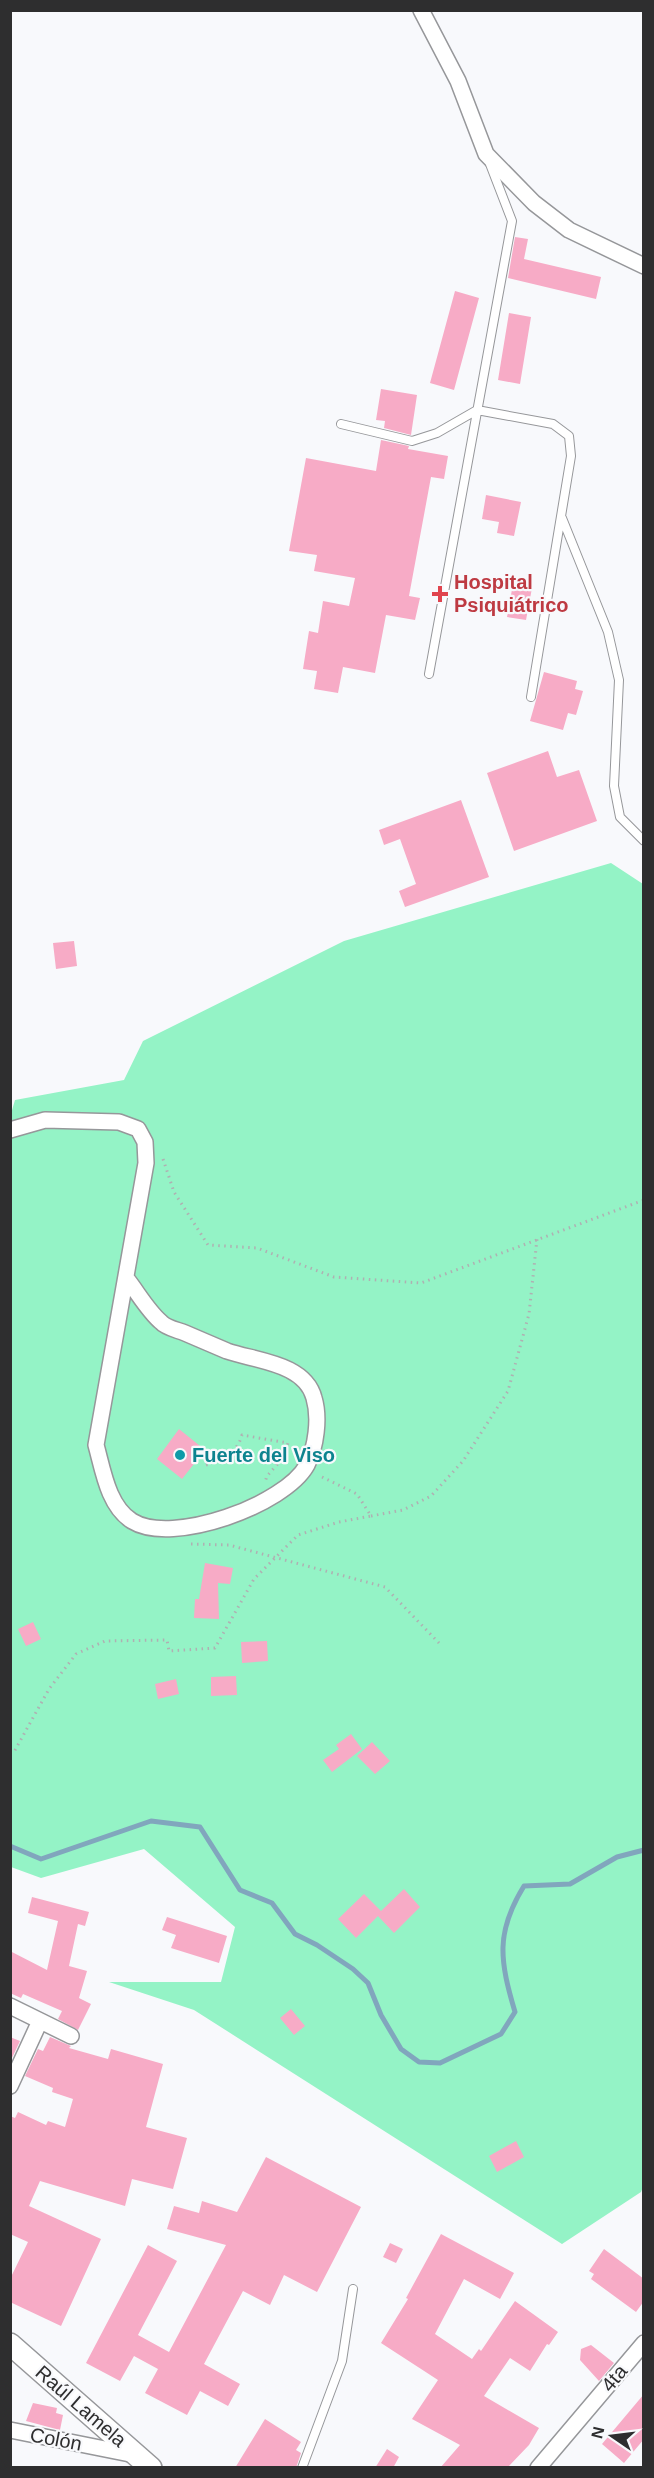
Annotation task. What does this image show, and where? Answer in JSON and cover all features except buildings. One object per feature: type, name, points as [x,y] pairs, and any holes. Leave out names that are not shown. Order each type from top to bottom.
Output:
[{"type":"main road","name":"Raúl Lamela","points":[[10,2344],[144,2462]]},
{"type":"street","points":[[421,10],[458,81],[486,154],[534,203],[569,230],[644,266]]},
{"type":"street","points":[[10,1130],[45,1120],[119,1122],[138,1129],[145,1142],[146,1163],[96,1445],[107,1486],[117,1505],[130,1520],[149,1529],[175,1530],[225,1518],[269,1498],[293,1481],[306,1465],[313,1447],[316,1425],[314,1398],[306,1380],[291,1371],[228,1351],[161,1323],[127,1279]]},
{"type":"street","points":[[10,2006],[70,2036]]},
{"type":"street","points":[[10,2086],[40,2021]]},
{"type":"street","name":"4ta","points":[[538,2468],[644,2343]]},
{"type":"street","name":"Colón","points":[[11,2431],[144,2462]]},
{"type":"lane","points":[[429,674],[512,221],[486,154]]},
{"type":"lane","points":[[340,424],[412,441],[437,433],[477,410],[553,424],[568,436],[571,456],[531,697]]},
{"type":"lane","points":[[561,516],[608,632],[619,680],[614,786],[620,817],[644,841]]},
{"type":"lane","points":[[302,2468],[342,2361],[353,2289]]},
{"type":"path","points":[[161,1154],[174,1192],[208,1245],[257,1248],[334,1277],[421,1283],[644,1200]]},
{"type":"path","points":[[10,1753],[14,1752],[49,1689],[76,1654],[105,1641],[167,1640],[170,1651],[215,1648],[254,1579],[298,1535],[339,1522],[403,1510],[431,1496],[463,1461],[508,1391],[530,1314],[537,1239]]},
{"type":"path","points":[[206,1465],[226,1458],[240,1444],[242,1435],[288,1443],[284,1457],[267,1476],[264,1485],[269,1498]]},
{"type":"path","points":[[306,1465],[323,1478],[357,1494],[371,1516]]},
{"type":"path","points":[[180,1542],[229,1545],[385,1587],[439,1643]]},
{"type":"green space","points":[[611,863],[643,884],[643,2187],[641,2192],[562,2244],[194,2010],[109,1982],[221,1982],[235,1927],[144,1849],[41,1878],[11,1867],[10,1117],[15,1100],[124,1080],[143,1041],[344,941]]},
{"type":"waterway","points":[[10,1846],[41,1859],[151,1821],[200,1827],[240,1890],[272,1903],[295,1934],[317,1945],[353,1969],[368,1983],[381,2015],[401,2049],[419,2062],[440,2063],[501,2034],[515,2012],[506,1977],[504,1933],[508,1918],[524,1886],[570,1884],[617,1857],[644,1850]]},
{"type":"place","name":"Hospital Psiquiátrico","points":[[440,594]]},
{"type":"place","name":"Fuerte del Viso","points":[[180,1455]]}]
